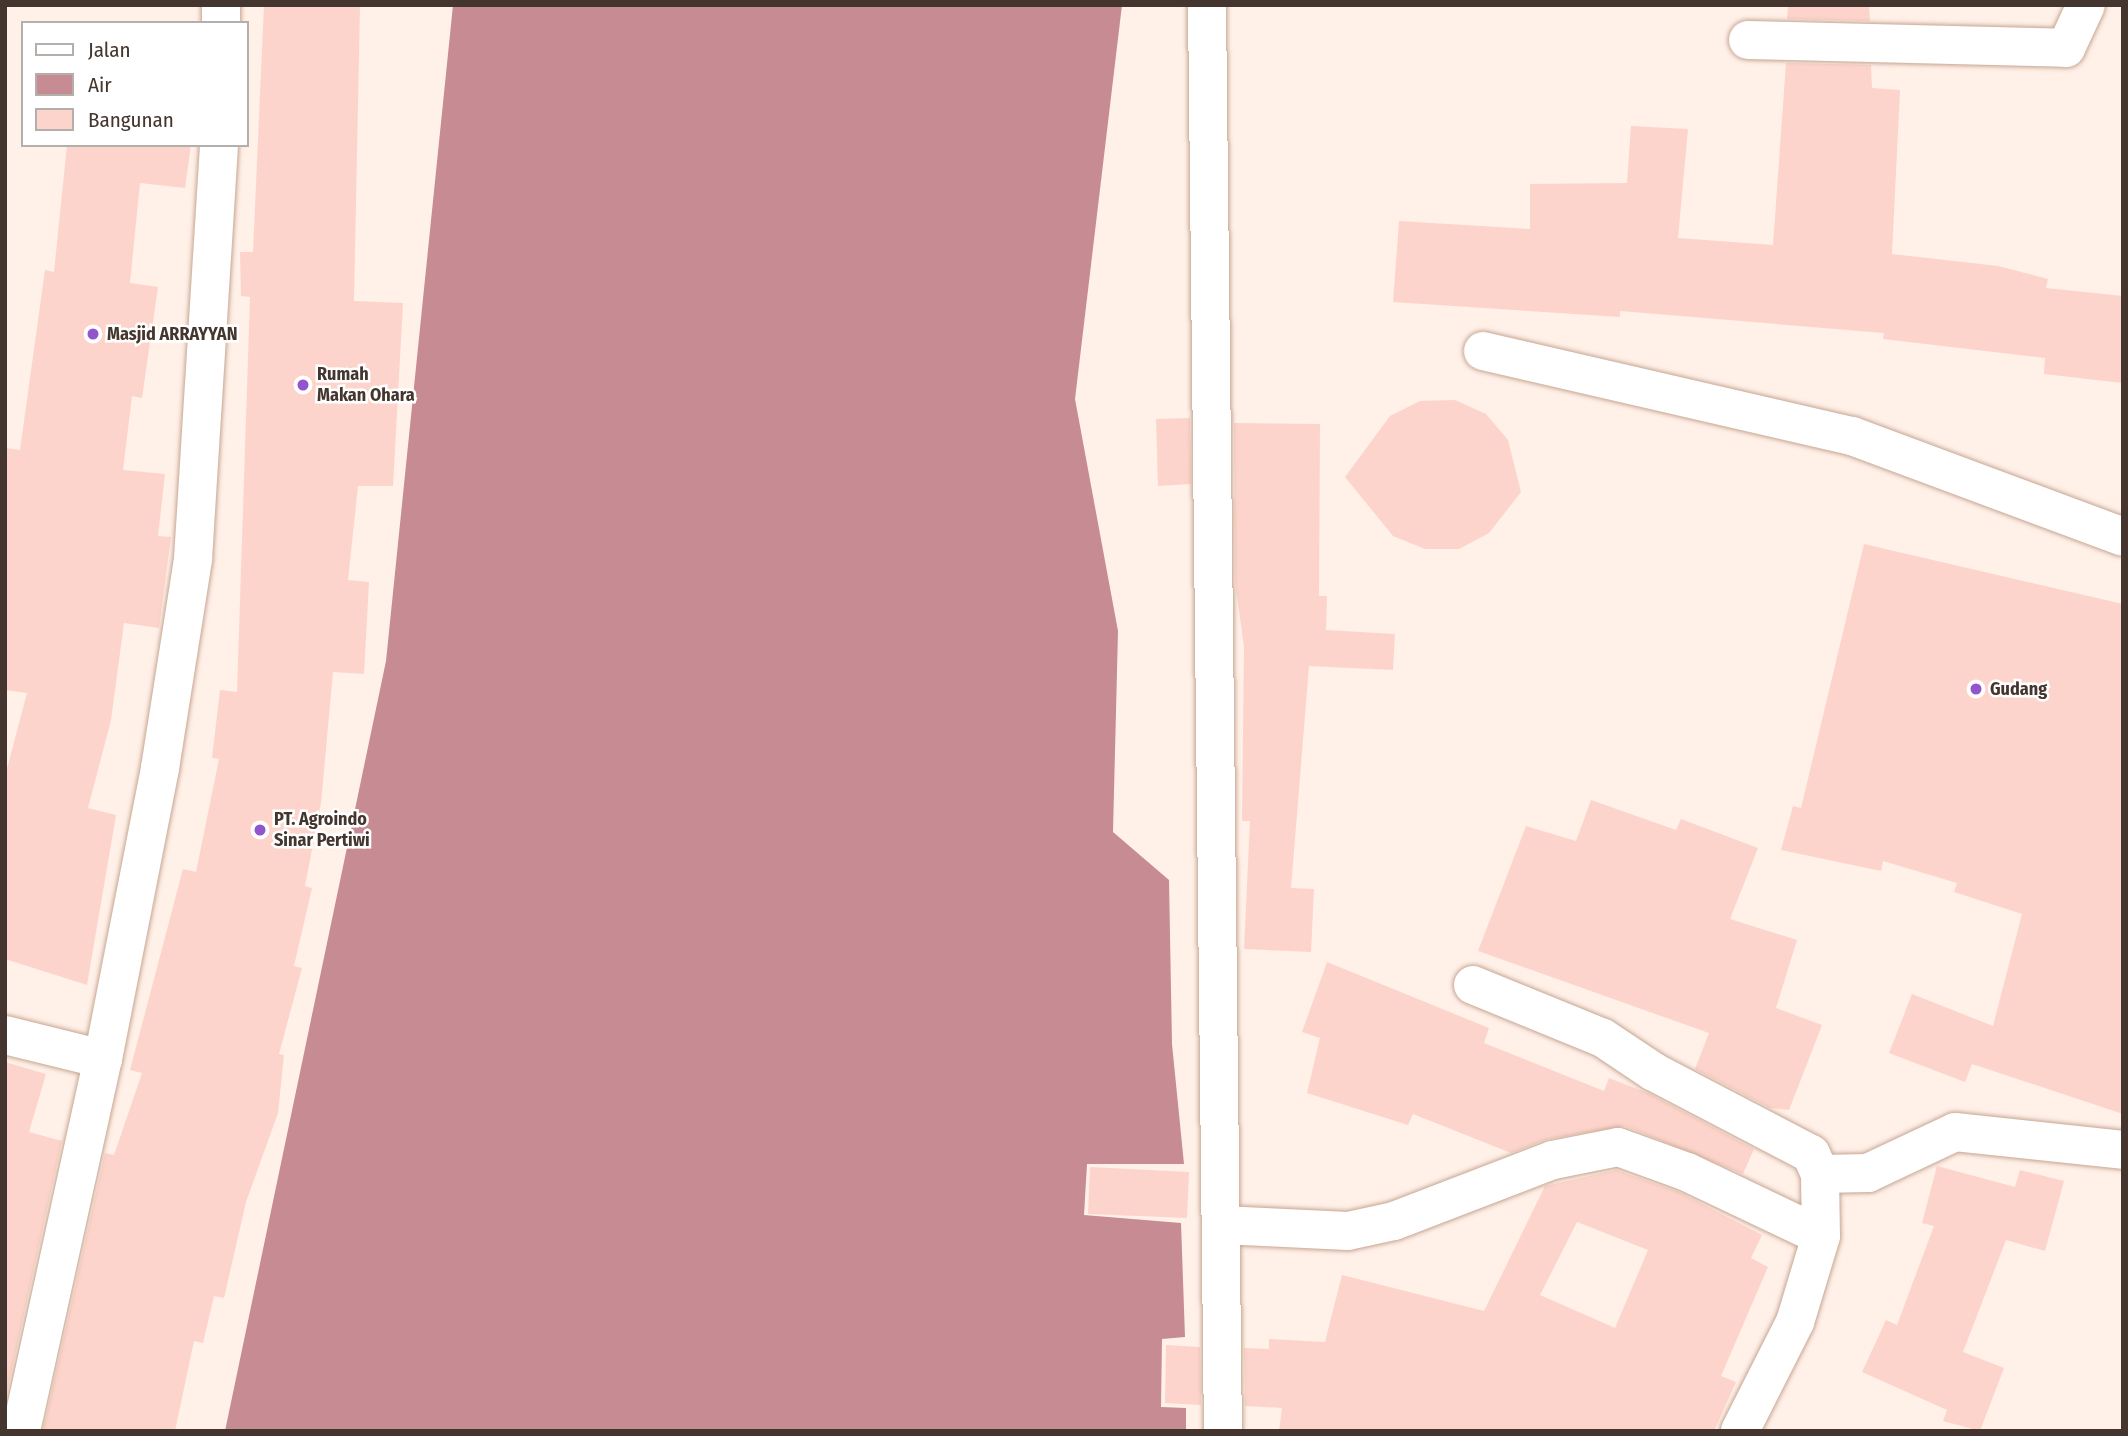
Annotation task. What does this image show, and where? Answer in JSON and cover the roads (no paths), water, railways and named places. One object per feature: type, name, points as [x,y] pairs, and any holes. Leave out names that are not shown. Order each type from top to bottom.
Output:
[{"type":"main road","points":[[1207,5],[1223,1431]]},
{"type":"main road","points":[[1748,40],[2066,48],[2086,5]]},
{"type":"main road","points":[[22,1431],[103,1059],[160,768],[192,559],[219,147]]},
{"type":"main road","points":[[1483,351],[1852,436],[2123,537]]},
{"type":"main road","points":[[1473,985],[1603,1038],[1654,1072],[1811,1154],[1820,1174],[1821,1236],[1795,1322],[1740,1431]]},
{"type":"main road","points":[[5,1035],[103,1059]]},
{"type":"main road","points":[[1820,1174],[1868,1173],[1955,1132],[2123,1150]]},
{"type":"main road","points":[[1222,1225],[1348,1231],[1394,1222],[1553,1160],[1618,1147],[1687,1172],[1821,1236]]},
{"type":"water","points":[[453,5],[1122,5],[1075,399],[1118,631],[1113,832],[1169,880],[1172,1044],[1184,1164],[1087,1164],[1084,1215],[1181,1223],[1185,1337],[1162,1339],[1161,1407],[1186,1408],[1186,1431],[225,1431],[386,661]]},
{"type":"place","name":"Masjid ARRAYYAN","points":[[93,334]]},
{"type":"place","name":"Rumah Makan Ohara","points":[[303,385]]},
{"type":"place","name":"Gudang","points":[[1976,689]]},
{"type":"place","name":"PT. Agroindo Sinar Pertiwi","points":[[260,830]]}]
